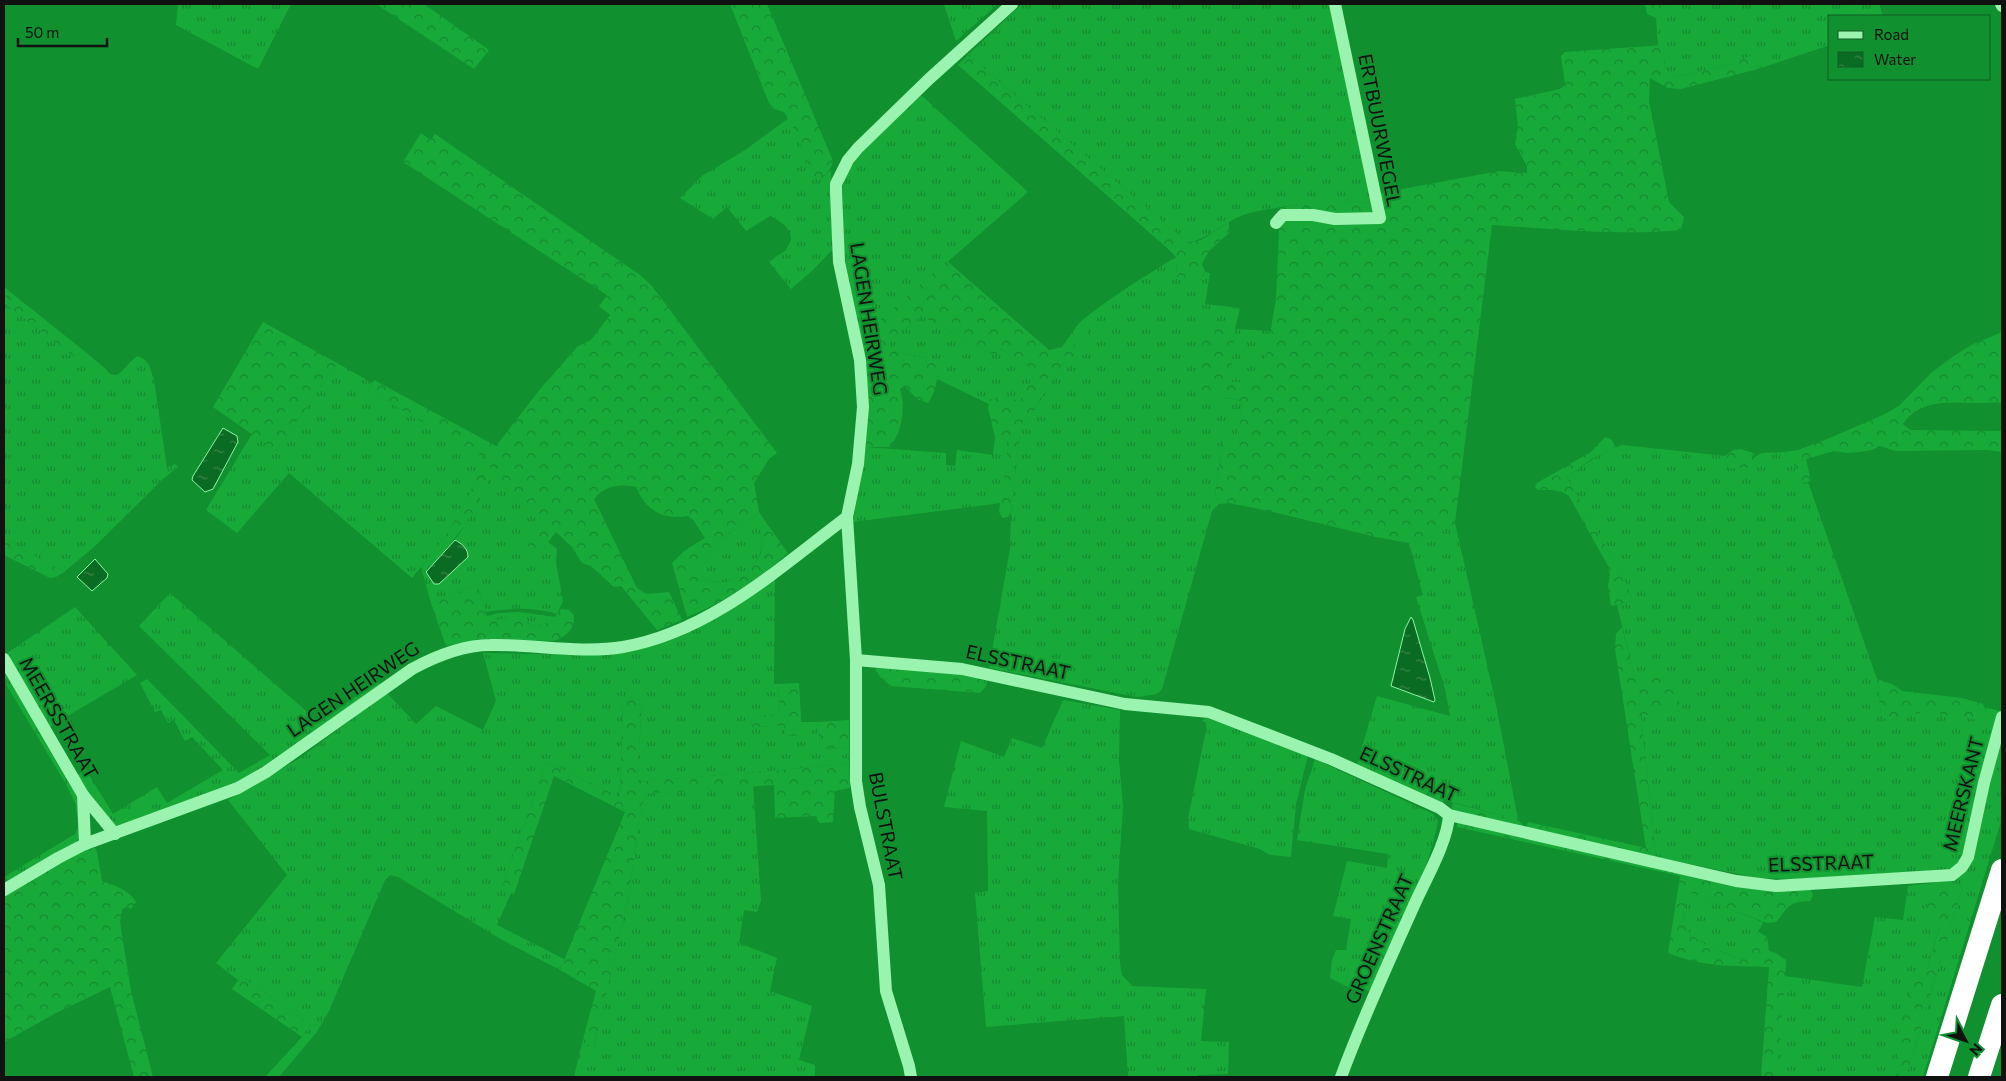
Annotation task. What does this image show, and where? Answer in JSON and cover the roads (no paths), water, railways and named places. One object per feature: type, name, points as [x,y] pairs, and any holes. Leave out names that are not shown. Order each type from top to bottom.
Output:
[{"type":"highway","points":[[1937,1077],[2002,870]]},
{"type":"highway","points":[[1979,1077],[2002,1005]]},
{"type":"street","name":"LAGEN HEIRWEG","points":[[4,890],[85,844],[238,788],[266,772],[412,669],[435,656],[460,649],[489,645],[590,649],[622,647],[650,641],[691,624],[740,598],[847,517],[858,464],[863,407],[860,360],[839,262],[836,184],[848,160],[878,127],[1012,4]]},
{"type":"street","name":"ERTBUURWEGEL","points":[[1276,222],[1283,216],[1313,215],[1335,219],[1380,218],[1335,4]]},
{"type":"street","name":"BULSTRAAT","points":[[847,517],[856,660],[856,781],[860,807],[879,885],[886,991],[911,1077]]},
{"type":"street","name":"MEERSSTRAAT","points":[[4,659],[83,795],[115,834]]},
{"type":"street","name":"ELSSTRAAT","points":[[856,660],[962,669],[1125,704],[1209,712],[1331,759],[1440,808],[1449,815],[1757,884],[1776,886],[1952,875]]},
{"type":"street","name":"MEERSKANT","points":[[1952,875],[1962,867],[1968,857],[1984,783],[2002,717]]},
{"type":"street","name":"MEERSSTRAAT","points":[[83,795],[85,844]]},
{"type":"street","name":"GROENSTRAAT","points":[[1340,1077],[1434,861],[1448,825],[1449,815]]},
{"type":"water","points":[[223,428],[237,436],[238,442],[213,489],[205,492],[192,480],[193,476]]},
{"type":"water","points":[[455,540],[466,549],[468,557],[439,584],[434,584],[426,572]]},
{"type":"water","points":[[95,559],[108,574],[107,578],[92,591],[77,577]]},
{"type":"water","points":[[1411,617],[1430,678],[1434,702],[1391,686],[1405,629]]}]
